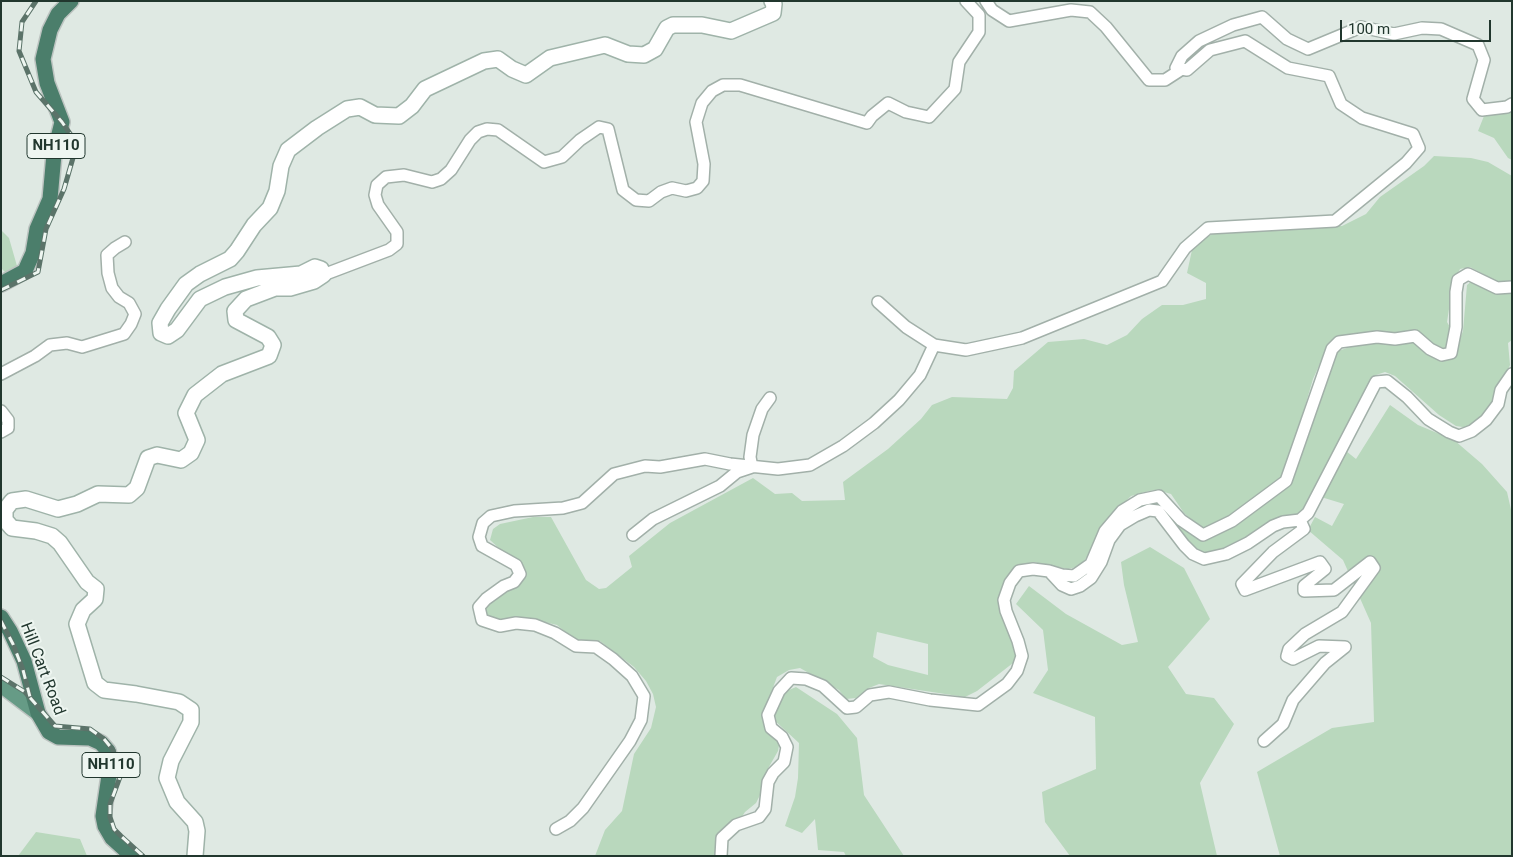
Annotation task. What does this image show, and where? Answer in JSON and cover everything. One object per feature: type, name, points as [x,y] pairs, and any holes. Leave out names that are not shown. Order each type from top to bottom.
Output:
[{"type":"highway","name":"NH110","points":[[1,284],[25,271],[33,253],[37,229],[50,199],[54,154],[62,122],[47,83],[43,59],[50,30],[58,14],[70,1]]},
{"type":"highway","name":"Hill Cart Road","points":[[1,616],[24,661],[38,712],[48,732],[58,737],[90,738],[101,743],[108,751],[111,762],[103,816],[105,826],[112,838],[132,856]]},
{"type":"main road","points":[[195,856],[197,831],[195,822],[177,802],[167,778],[171,761],[191,722],[191,710],[179,702],[104,690],[95,683],[76,624],[84,610],[95,599],[96,589],[87,582],[60,544],[52,536],[36,531],[12,528],[5,520],[4,510],[12,501],[26,499],[58,510],[98,494],[129,495],[137,488],[148,458],[157,455],[180,460],[191,453],[197,440],[186,413],[195,395],[222,374],[269,356],[274,345],[268,337],[236,320],[235,311],[246,299],[276,288],[290,288],[314,281],[323,275],[321,268],[315,267],[301,274],[257,278],[225,286],[200,299],[177,330],[168,336],[161,333],[160,323],[186,284],[200,274],[230,259],[237,251],[254,225],[270,208],[277,191],[281,166],[288,150],[317,128],[347,109],[360,107],[375,114],[399,116],[412,106],[425,89],[484,61],[498,59],[512,69],[526,74],[550,58],[605,45],[628,54],[644,55],[656,49],[667,28],[673,25],[702,25],[730,31],[773,13],[774,4],[772,1]]},
{"type":"main road","points":[[1,685],[38,712]]},
{"type":"street","points":[[323,275],[389,250],[397,244],[397,232],[378,205],[375,195],[377,185],[386,177],[404,175],[432,182],[441,179],[451,170],[470,140],[478,132],[486,129],[498,130],[544,162],[562,157],[580,140],[599,127],[608,129],[623,190],[636,200],[648,201],[660,192],[672,188],[686,191],[697,188],[703,181],[704,164],[696,122],[702,103],[712,91],[723,85],[740,84],[867,123],[888,102],[906,112],[929,117],[955,89],[959,62],[979,32],[979,15],[966,1]]},
{"type":"street","points":[[986,1],[992,10],[1009,21],[1071,10],[1090,12],[1106,27],[1149,80],[1165,80],[1182,69]]},
{"type":"street","points":[[878,302],[906,327],[934,346],[966,350],[1022,338],[1162,281],[1185,248],[1208,228],[1335,221],[1406,163],[1418,148],[1413,134],[1362,118],[1341,104],[1329,76],[1288,68],[1244,41],[1210,50],[1187,70],[1176,68],[1182,56],[1199,41],[1233,24],[1262,17],[1287,39],[1308,49],[1361,27],[1394,34],[1422,28],[1441,29],[1478,45],[1484,60],[1472,99],[1482,110],[1507,107],[1512,104]]},
{"type":"street","points":[[1,374],[35,356],[50,345],[66,343],[82,347],[124,334],[135,314],[129,303],[119,297],[112,288],[108,273],[107,255],[126,242]]},
{"type":"street","points":[[721,856],[722,838],[736,825],[759,817],[765,809],[768,782],[773,773],[784,762],[787,748],[782,737],[771,728],[768,715],[779,691],[791,678],[806,679],[823,686],[846,708],[856,707],[870,696],[889,692],[930,700],[978,705],[1007,684],[1017,671],[1022,656],[1004,600],[1010,583],[1019,571],[1033,569],[1074,576],[1091,564],[1106,531],[1122,511],[1140,500],[1159,496],[1181,520],[1203,535],[1232,521],[1286,481],[1332,349],[1339,342],[1376,337],[1396,339],[1415,336],[1430,349],[1442,355],[1451,353],[1455,340],[1458,280],[1468,274],[1497,288],[1512,287]]},
{"type":"street","points":[[556,829],[570,821],[583,808],[630,741],[641,720],[644,696],[632,676],[596,647],[576,646],[555,633],[535,625],[516,623],[500,626],[482,620],[479,607],[482,603],[504,586],[514,582],[520,574],[516,565],[482,546],[479,538],[483,523],[492,516],[514,511],[563,508],[582,503],[614,474],[645,466],[660,467],[706,459],[752,467],[778,469],[810,465],[843,446],[874,423],[899,400],[920,375],[934,346]]},
{"type":"street","points":[[1048,571],[1062,585],[1071,589],[1080,586],[1090,578],[1101,562],[1109,540],[1120,525],[1149,510],[1158,511],[1193,554],[1204,559],[1226,554],[1248,543],[1273,526],[1283,522],[1300,520],[1308,512],[1376,382],[1387,381],[1407,397],[1428,419],[1459,436],[1472,431],[1486,420],[1498,404],[1501,390],[1512,374]]},
{"type":"street","points":[[752,467],[750,457],[753,434],[762,409],[770,398]]},
{"type":"street","points":[[1,411],[8,420],[8,428],[1,432]]},
{"type":"street","points":[[632,535],[653,519],[720,486],[737,472],[752,467]]},
{"type":"street","points":[[1264,741],[1283,724],[1293,700],[1325,663],[1345,647],[1319,646],[1294,659],[1287,656],[1289,649],[1305,634],[1342,612],[1374,568],[1370,562],[1334,590],[1304,591],[1304,586],[1325,568],[1320,562],[1245,590],[1242,584],[1273,552],[1304,529],[1300,520]]},
{"type":"green space","points":[[1512,111],[1512,160],[1508,158],[1494,138],[1478,131],[1484,116]]},
{"type":"green space","points":[[1434,156],[1471,158],[1488,162],[1512,176],[1512,282],[1500,283],[1470,267],[1460,269],[1453,283],[1447,322],[1451,329],[1447,350],[1440,352],[1416,332],[1327,348],[1313,379],[1289,461],[1280,478],[1232,518],[1203,530],[1184,513],[1171,494],[1157,490],[1149,491],[1131,496],[1115,512],[1081,566],[1068,569],[1033,562],[1017,567],[1006,577],[1000,595],[1000,612],[1018,654],[1013,663],[977,691],[965,697],[879,684],[869,688],[856,698],[846,699],[839,690],[800,668],[789,670],[777,677],[763,714],[780,740],[778,751],[766,772],[762,791],[756,803],[745,812],[717,856],[595,856],[605,830],[622,811],[634,754],[651,728],[656,707],[653,694],[646,681],[634,667],[600,641],[576,641],[557,625],[532,619],[520,618],[501,623],[485,618],[484,607],[506,588],[515,588],[524,580],[524,571],[490,540],[493,529],[500,524],[533,517],[551,517],[586,580],[599,589],[606,588],[632,567],[629,556],[670,523],[753,478],[775,494],[792,493],[802,501],[845,500],[843,482],[888,449],[921,419],[932,405],[952,397],[1007,399],[1013,388],[1014,371],[1048,342],[1084,339],[1107,345],[1127,335],[1142,319],[1162,305],[1183,305],[1206,299],[1206,283],[1187,273],[1192,250],[1207,237],[1222,229],[1342,226],[1366,214],[1380,197],[1424,166]],"holes":[[[877,632],[928,644],[928,675],[888,665],[873,657]]]},
{"type":"green space","points":[[1,230],[9,238],[17,266],[6,273],[1,268]]},
{"type":"green space","points":[[1473,280],[1512,291],[1512,340],[1508,343],[1510,365],[1494,403],[1484,419],[1469,428],[1456,426],[1439,415],[1395,376],[1385,372],[1376,375],[1369,384],[1311,502],[1300,515],[1246,543],[1224,551],[1203,553],[1195,550],[1160,510],[1132,515],[1098,563],[1080,582],[1070,584],[1063,580],[1074,579],[1117,519],[1146,502],[1160,500],[1201,538],[1215,536],[1230,528],[1293,475],[1301,458],[1334,355],[1338,351],[1353,346],[1380,340],[1416,340],[1453,357],[1463,331],[1467,285]]},
{"type":"green space","points":[[1390,405],[1418,425],[1454,440],[1482,464],[1507,492],[1512,514],[1512,856],[1280,856],[1257,772],[1332,728],[1374,722],[1371,623],[1343,560],[1308,530],[1315,517],[1332,526],[1344,504],[1321,497],[1346,451],[1356,459]]},
{"type":"green space","points":[[1150,547],[1184,568],[1210,619],[1168,667],[1186,694],[1214,698],[1234,724],[1200,783],[1217,856],[1070,856],[1045,822],[1042,792],[1096,769],[1095,717],[1033,693],[1048,670],[1043,630],[1016,604],[1029,586],[1066,614],[1122,645],[1138,642],[1124,585],[1121,562]]},
{"type":"green space","points":[[796,687],[837,714],[857,738],[864,795],[904,856],[846,856],[844,852],[818,850],[815,819],[802,833],[785,826],[795,797],[798,778],[799,743],[773,719],[782,693]]},
{"type":"green space","points":[[36,832],[80,839],[87,856],[18,856]]},
{"type":"railway","points":[[1,290],[38,272],[46,229],[64,189],[77,144],[62,122],[36,92],[19,51],[22,22],[36,1]]},
{"type":"railway","points":[[1,621],[13,644],[23,670],[30,697]]},
{"type":"railway","points":[[1,677],[25,692],[55,726],[90,729],[104,739],[113,750],[120,777],[110,804],[110,817],[114,829],[143,856]]}]
